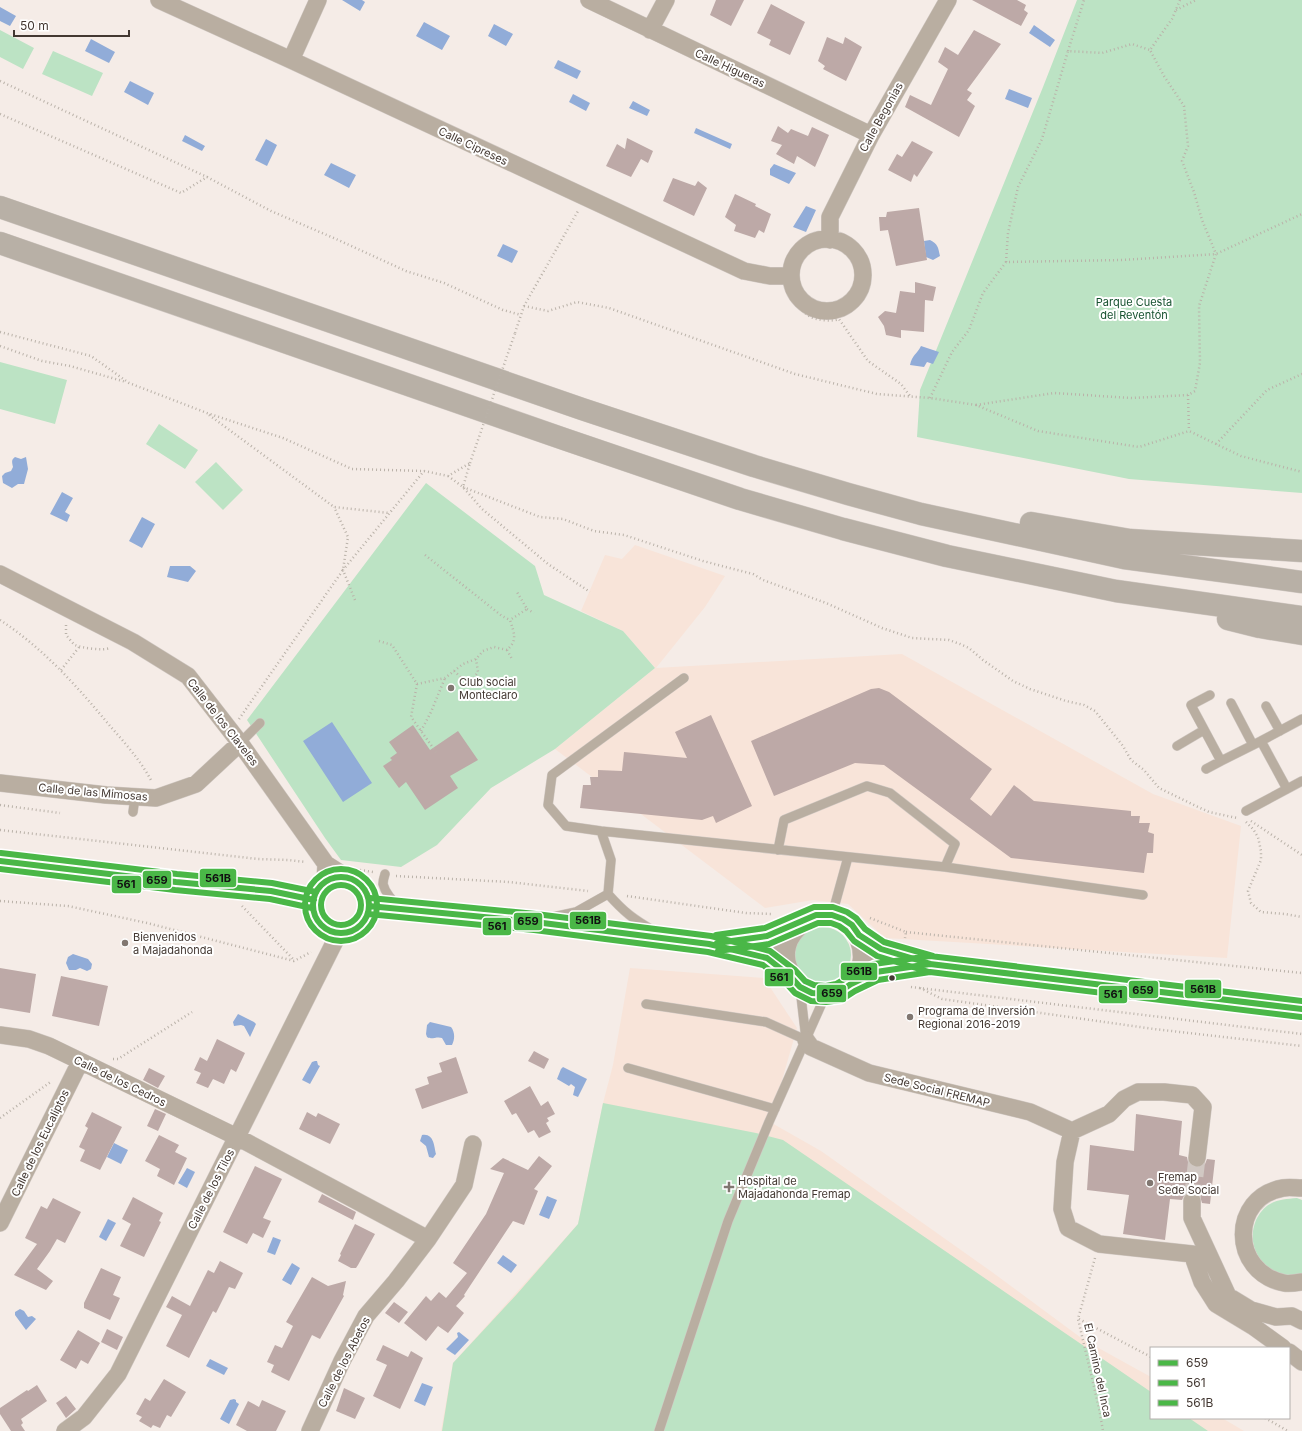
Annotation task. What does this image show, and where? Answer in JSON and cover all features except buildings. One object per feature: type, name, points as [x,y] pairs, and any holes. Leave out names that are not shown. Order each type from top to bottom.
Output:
[{"type":"highway","points":[[0,207],[589,412],[754,466],[848,494],[921,514],[1124,558],[1302,582]]},
{"type":"highway","points":[[0,244],[564,439],[740,498],[843,529],[946,556],[1134,594],[1260,627],[1302,634]]},
{"type":"highway","points":[[921,514],[1022,522],[1130,540],[1302,551]]},
{"type":"highway","points":[[1134,594],[1302,617]]},
{"type":"street","name":"Calle Cipreses","points":[[159,0],[744,271],[770,276],[787,283]]},
{"type":"street","points":[[290,60],[318,0]]},
{"type":"street","name":"Calle Higueras","points":[[589,0],[871,135]]},
{"type":"street","points":[[650,30],[666,0]]},
{"type":"street","name":"Calle Begonias","points":[[830,240],[830,217],[871,135],[948,0]]},
{"type":"street","points":[[830,240],[841,242],[851,248],[859,258],[863,269],[863,281],[859,292],[852,301],[842,308],[831,311],[819,311],[808,306],[799,298],[793,288],[787,283],[798,254],[807,246],[818,241],[830,240]]},
{"type":"street","name":"Calle de los Claveles","points":[[0,574],[126,638],[188,676],[235,736],[322,882]]},
{"type":"street","name":"Calle de las Mimosas","points":[[0,783],[106,795],[134,804],[160,797],[196,784],[235,736]]},
{"type":"street","points":[[0,861],[270,891],[338,878],[348,878],[357,882],[364,888],[368,897],[368,915],[360,926],[348,933],[339,933],[330,931],[322,926],[316,918],[314,909],[322,882]]},
{"type":"street","points":[[369,906],[535,922],[709,944],[767,958],[812,993],[826,994],[840,992],[851,984],[876,972],[930,964]]},
{"type":"street","points":[[709,944],[766,936],[816,915],[832,915],[843,919],[852,925],[859,934],[880,949],[930,964],[1302,1009]]},
{"type":"street","points":[[795,981],[785,962],[785,946],[791,932],[801,922]]},
{"type":"street","name":"Calle de los Tilos","points":[[65,1431],[84,1417],[118,1374],[238,1138],[339,933]]},
{"type":"street","points":[[851,984],[859,974],[864,961],[864,947],[859,934]]},
{"type":"street","name":"Calle de los Cedros","points":[[0,1035],[28,1039],[49,1046],[238,1138]]},
{"type":"street","name":"Sede Social FREMAP","points":[[806,1040],[811,1047],[869,1073],[1030,1112],[1072,1131]]},
{"type":"street","name":"Calle de los Eucaliptos","points":[[0,1223],[80,1062]]},
{"type":"street","points":[[1192,1254],[1099,1244],[1068,1228],[1062,1209],[1065,1162],[1072,1131],[1109,1114],[1124,1099],[1138,1092],[1164,1092],[1192,1095],[1203,1107],[1197,1158]]},
{"type":"street","points":[[238,1138],[428,1239]]},
{"type":"street","name":"Calle de los Abetos","points":[[310,1431],[342,1361],[366,1316],[396,1281],[428,1239],[464,1185],[473,1144]]},
{"type":"street","points":[[1302,1188],[1284,1188],[1265,1194],[1251,1208],[1243,1226],[1244,1246],[1251,1264],[1266,1277],[1285,1284],[1302,1282]]},
{"type":"street","points":[[1192,1202],[1192,1254],[1202,1282],[1216,1304],[1254,1327],[1282,1347]]},
{"type":"street","points":[[1192,1218],[1228,1296],[1252,1310],[1276,1317],[1292,1316],[1302,1321]]},
{"type":"street","points":[[1290,1353],[1302,1362]]},
{"type":"lane","points":[[684,678],[552,775],[548,805],[566,826],[945,867],[1142,895]]},
{"type":"lane","points":[[1210,695],[1191,705],[1221,761]]},
{"type":"lane","points":[[1231,703],[1287,789]]},
{"type":"lane","points":[[1266,706],[1280,731]]},
{"type":"lane","points":[[1206,769],[1302,719]]},
{"type":"lane","points":[[235,736],[260,723]]},
{"type":"lane","points":[[1177,746],[1204,730]]},
{"type":"lane","points":[[1246,815],[1287,789],[1302,782]]},
{"type":"lane","points":[[778,850],[784,820],[867,786],[890,793],[955,844],[945,867]]},
{"type":"lane","points":[[602,831],[611,860],[608,894],[620,908],[634,920],[670,939]]},
{"type":"lane","points":[[832,915],[848,857]]},
{"type":"lane","points":[[385,874],[383,883],[388,894],[396,904],[416,911]]},
{"type":"lane","points":[[535,922],[576,912],[608,894]]},
{"type":"lane","points":[[795,981],[806,1040]]},
{"type":"lane","points":[[659,1431],[728,1221],[826,994]]},
{"type":"lane","points":[[646,1004],[766,1022],[806,1040]]},
{"type":"lane","points":[[628,1068],[775,1110]]},
{"type":"path","points":[[930,398],[952,352],[969,330],[983,293],[1006,262],[1008,232],[1018,187],[1042,139],[1084,0]]},
{"type":"path","points":[[1150,50],[1172,19],[1180,0]]},
{"type":"path","points":[[1176,10],[1196,0]]},
{"type":"path","points":[[976,405],[1054,393],[1132,398],[1188,395],[1195,391],[1200,363],[1199,306],[1216,254],[1202,220],[1194,192],[1182,161],[1188,146],[1184,106],[1164,76],[1150,50],[1132,44],[1102,53],[1068,51]]},
{"type":"path","points":[[0,81],[207,177],[270,211],[406,271],[444,283],[502,310],[521,316]]},
{"type":"path","points":[[0,114],[181,194],[207,177]]},
{"type":"path","points":[[463,487],[524,306],[585,198]]},
{"type":"path","points":[[1006,262],[1123,260],[1216,254],[1302,214]]},
{"type":"path","points":[[787,283],[788,293],[809,316],[825,320],[836,321],[840,319],[868,360],[901,384],[910,396]]},
{"type":"path","points":[[524,306],[548,311],[577,302],[609,308],[795,374],[877,394],[930,398],[976,405],[1038,431],[1139,447],[1189,431],[1241,456],[1302,472]]},
{"type":"path","points":[[0,332],[91,356],[128,383]]},
{"type":"path","points":[[0,346],[42,361],[70,366],[128,383],[206,413],[283,438],[352,469],[424,471],[448,476],[463,487],[482,509],[542,559],[590,592]]},
{"type":"path","points":[[1216,444],[1267,390],[1302,374]]},
{"type":"path","points":[[1188,395],[1189,431]]},
{"type":"path","points":[[206,413],[334,507],[348,537],[343,570],[355,600]]},
{"type":"path","points":[[448,476],[470,463]]},
{"type":"path","points":[[235,736],[245,712],[343,570],[424,471]]},
{"type":"path","points":[[463,487],[540,517],[563,520],[594,531],[624,535],[703,561],[753,574],[763,580],[854,615],[882,628],[912,638],[948,640],[960,644],[969,648],[982,660],[1014,681],[1030,689],[1066,701],[1084,705],[1095,711],[1123,746],[1131,760],[1144,770],[1159,788],[1209,812],[1240,819]]},
{"type":"path","points":[[334,507],[389,513]]},
{"type":"path","points":[[425,555],[502,616],[510,620],[515,635],[513,644],[507,650]]},
{"type":"path","points":[[517,592],[527,609],[534,613]]},
{"type":"path","points":[[510,620],[527,609]]},
{"type":"path","points":[[70,610],[66,622],[66,635],[74,644],[89,648],[106,649],[126,638]]},
{"type":"path","points":[[0,620],[20,633],[46,655],[91,703],[150,777],[160,797]]},
{"type":"path","points":[[379,641],[392,645],[417,684],[411,717],[436,752]]},
{"type":"path","points":[[61,670],[80,646]]},
{"type":"path","points":[[417,684],[445,678],[463,664],[476,660],[483,651],[494,647],[507,650],[512,659]]},
{"type":"path","points":[[472,680],[478,672],[476,660]]},
{"type":"path","points":[[454,671],[464,680],[472,680],[480,685]]},
{"type":"path","points":[[421,731],[438,699],[445,678]]},
{"type":"path","points":[[0,805],[60,813]]},
{"type":"path","points":[[1246,815],[1251,821],[1262,827],[1302,856]]},
{"type":"path","points":[[1235,818],[1245,822],[1254,829],[1258,836],[1261,851],[1261,860],[1248,891],[1251,903],[1261,912],[1302,917]]},
{"type":"path","points":[[0,901],[68,906],[147,923],[294,961],[234,899],[235,888]]},
{"type":"path","points":[[906,932],[1302,973]]},
{"type":"path","points":[[918,987],[950,1000],[1154,1029],[1302,1046]]},
{"type":"path","name":"El Camino del Inca","points":[[1099,1244],[1078,1319],[1099,1408],[1102,1431]]},
{"type":"path","points":[[1078,1319],[1150,1356]]},
{"type":"path","points":[[1267,1419],[1288,1431]]},
{"type":"shaded area","points":[[635,545],[725,576],[705,607],[656,668],[902,654],[1153,794],[1241,826],[1227,958],[885,938],[848,904],[813,900],[765,908],[555,749],[655,668],[623,631],[581,611],[605,555],[622,559]]},
{"type":"shaded area","name":"Hospital de Majadahonda Fremap","points":[[630,968],[764,978],[797,1028],[770,1122],[821,1151],[992,1272],[1084,1340],[1150,1376],[1150,1419],[1224,1419],[1244,1431],[441,1431],[453,1363],[578,1224],[603,1103],[613,1065]]},
{"type":"green space","name":"Parque Cuesta del Reventón","points":[[1077,0],[1302,0],[1302,493],[1129,479],[917,437],[920,390]]},
{"type":"green space","points":[[0,30],[34,48],[23,69],[0,57]]},
{"type":"green space","points":[[53,51],[103,73],[92,96],[42,74]]},
{"type":"green space","points":[[0,362],[67,380],[55,424],[0,409]]},
{"type":"green space","points":[[159,424],[198,450],[185,469],[146,444]]},
{"type":"green space","points":[[216,462],[243,490],[223,510],[195,482]]},
{"type":"green space","name":"Club social Monteclaro","points":[[426,483],[535,566],[544,595],[623,631],[655,668],[555,749],[491,788],[437,845],[401,867],[341,860],[247,720]]},
{"type":"green space","points":[[823,927],[834,929],[843,935],[849,944],[851,955],[849,966],[843,975],[834,981],[823,983],[812,981],[803,975],[797,966],[795,955],[797,944],[803,935],[812,929]]},
{"type":"green space","name":"Hospital de Majadahonda Fremap","points":[[603,1103],[756,1133],[783,1140],[1150,1391],[1150,1419],[1190,1419],[1208,1431],[442,1431],[453,1363],[517,1294],[578,1224]]},
{"type":"green space","points":[[1297,1198],[1302,1200],[1302,1274],[1284,1275],[1275,1272],[1268,1267],[1257,1254],[1254,1246],[1253,1229],[1259,1215],[1268,1205],[1280,1200]]},
{"type":"water","points":[[342,0],[362,0],[365,2],[360,11]]},
{"type":"water","points":[[0,7],[16,16],[10,26],[0,21]]},
{"type":"water","points":[[424,22],[450,36],[442,50],[416,36]]},
{"type":"water","points":[[494,24],[513,34],[506,46],[488,36]]},
{"type":"water","points":[[1034,25],[1055,40],[1050,47],[1029,33]]},
{"type":"water","points":[[91,39],[115,52],[109,63],[85,51]]},
{"type":"water","points":[[558,60],[581,71],[577,79],[554,68]]},
{"type":"water","points":[[130,81],[154,93],[148,105],[124,92]]},
{"type":"water","points":[[1009,89],[1032,98],[1028,108],[1005,99]]},
{"type":"water","points":[[573,94],[590,103],[586,111],[569,102]]},
{"type":"water","points":[[633,101],[650,110],[647,116],[629,108]]},
{"type":"water","points":[[696,128],[732,144],[730,149],[694,133]]},
{"type":"water","points":[[185,135],[205,146],[202,151],[182,141]]},
{"type":"water","points":[[266,139],[277,145],[267,166],[255,160]]},
{"type":"water","points":[[331,163],[356,175],[349,188],[324,175]]},
{"type":"water","points":[[774,164],[796,173],[789,184],[770,175],[770,169]]},
{"type":"water","points":[[806,206],[816,210],[806,232],[793,227]]},
{"type":"water","points":[[930,240],[937,246],[940,256],[933,260],[926,257],[924,241]]},
{"type":"water","points":[[503,244],[518,251],[512,263],[497,256]]},
{"type":"water","points":[[921,346],[939,352],[933,364],[927,362],[924,367],[910,365],[912,359]]},
{"type":"water","points":[[15,457],[21,459],[26,457],[28,469],[24,484],[18,484],[12,488],[3,483],[2,476],[11,471],[13,467],[12,460]]},
{"type":"water","points":[[62,492],[73,498],[65,512],[70,515],[67,522],[50,514]]},
{"type":"water","points":[[142,517],[155,524],[142,548],[129,541]]},
{"type":"water","points":[[170,566],[190,566],[196,571],[188,582],[167,577]]},
{"type":"water","points":[[332,722],[372,783],[343,802],[303,741]]},
{"type":"water","points":[[73,954],[88,959],[92,964],[91,969],[87,971],[80,968],[76,970],[69,970],[66,963],[68,957]]},
{"type":"water","points":[[238,1014],[256,1024],[250,1037],[244,1026],[234,1026],[233,1022]]},
{"type":"water","points":[[430,1022],[451,1027],[454,1036],[452,1045],[446,1045],[442,1038],[427,1037],[427,1025]]},
{"type":"water","points":[[317,1061],[318,1065],[320,1066],[310,1084],[302,1080],[312,1062]]},
{"type":"water","points":[[563,1067],[587,1079],[578,1097],[573,1095],[575,1087],[571,1084],[569,1086],[557,1079]]},
{"type":"water","points":[[422,1135],[429,1136],[433,1141],[436,1154],[433,1158],[429,1157],[426,1146],[420,1141]]},
{"type":"water","points":[[114,1143],[128,1150],[121,1164],[107,1157]]},
{"type":"water","points":[[187,1168],[195,1172],[187,1188],[178,1183]]},
{"type":"water","points":[[547,1196],[557,1200],[549,1219],[539,1215]]},
{"type":"water","points":[[108,1219],[116,1223],[106,1241],[99,1237]]},
{"type":"water","points":[[273,1237],[281,1240],[275,1255],[267,1252]]},
{"type":"water","points":[[503,1255],[517,1265],[511,1273],[497,1263]]},
{"type":"water","points":[[292,1263],[300,1268],[291,1285],[282,1280]]},
{"type":"water","points":[[20,1309],[24,1311],[28,1317],[32,1316],[36,1319],[26,1330],[15,1315],[15,1312]]},
{"type":"water","points":[[459,1332],[469,1340],[455,1355],[446,1349],[458,1337],[457,1333]]},
{"type":"water","points":[[210,1359],[228,1368],[224,1375],[206,1366]]},
{"type":"water","points":[[422,1383],[433,1387],[425,1406],[414,1401]]},
{"type":"water","points":[[234,1399],[239,1404],[229,1424],[220,1419],[230,1400]]},
{"type":"tunnel","points":[[1192,1201],[1197,1158]]},
{"type":"transit line","name":"561B","points":[[1,853],[177,874],[272,883],[316,892]]},
{"type":"transit line","name":"659","points":[[0,861],[176,882],[271,891],[314,900]]},
{"type":"transit line","name":"561","points":[[0,869],[175,890],[270,899],[312,908]]},
{"type":"transit line","name":"561","points":[[341,869],[361,875],[371,885],[377,905],[371,925],[361,935],[341,941],[321,935],[311,925],[305,905],[311,885],[321,875],[341,869]]},
{"type":"transit line","name":"659","points":[[341,877],[352,879],[361,885],[367,894],[369,905],[367,916],[361,925],[352,931],[341,933],[330,931],[321,925],[315,916],[313,905],[315,894],[321,885],[330,879],[341,877]]},
{"type":"transit line","name":"561B","points":[[341,885],[349,887],[355,891],[359,897],[361,905],[359,913],[355,919],[349,923],[341,925],[333,923],[327,919],[323,913],[321,905],[323,897],[327,891],[333,887],[341,885]]},
{"type":"transit line","name":"561B","points":[[370,898],[536,914],[711,936],[770,951],[795,970],[805,981],[814,985],[826,986],[836,984],[874,964],[930,956],[1302,1001]]},
{"type":"transit line","name":"659","points":[[369,906],[535,922],[709,944],[767,958],[790,976],[800,987],[812,993],[826,994],[839,992],[851,984],[876,972],[930,964],[1302,1009]]},
{"type":"transit line","name":"561B","points":[[716,935],[765,928],[814,907],[833,907],[847,912],[856,918],[865,929],[884,942],[933,956]]},
{"type":"transit line","name":"561","points":[[368,914],[534,930],[708,952],[763,965],[785,982],[795,993],[811,1001],[826,1002],[841,1000],[855,991],[878,980],[930,972],[1301,1017]]},
{"type":"transit line","name":"659","points":[[717,943],[767,936],[816,915],[832,915],[843,919],[852,925],[859,935],[881,949],[931,964]]},
{"type":"transit line","name":"561","points":[[718,951],[769,944],[818,923],[831,923],[846,931],[854,941],[877,956],[929,972]]},
{"type":"place","name":"Club social Monteclaro","points":[[451,688]]},
{"type":"place","name":"Bienvenidos a Majadahonda","points":[[125,943]]},
{"type":"place","name":"Programa de Inversión Regional 2016-2019","points":[[910,1017]]},
{"type":"place","name":"Fremap Sede Social","points":[[1150,1183]]},
{"type":"place","name":"Hospital de Majadahonda Fremap","points":[[729,1187]]}]
